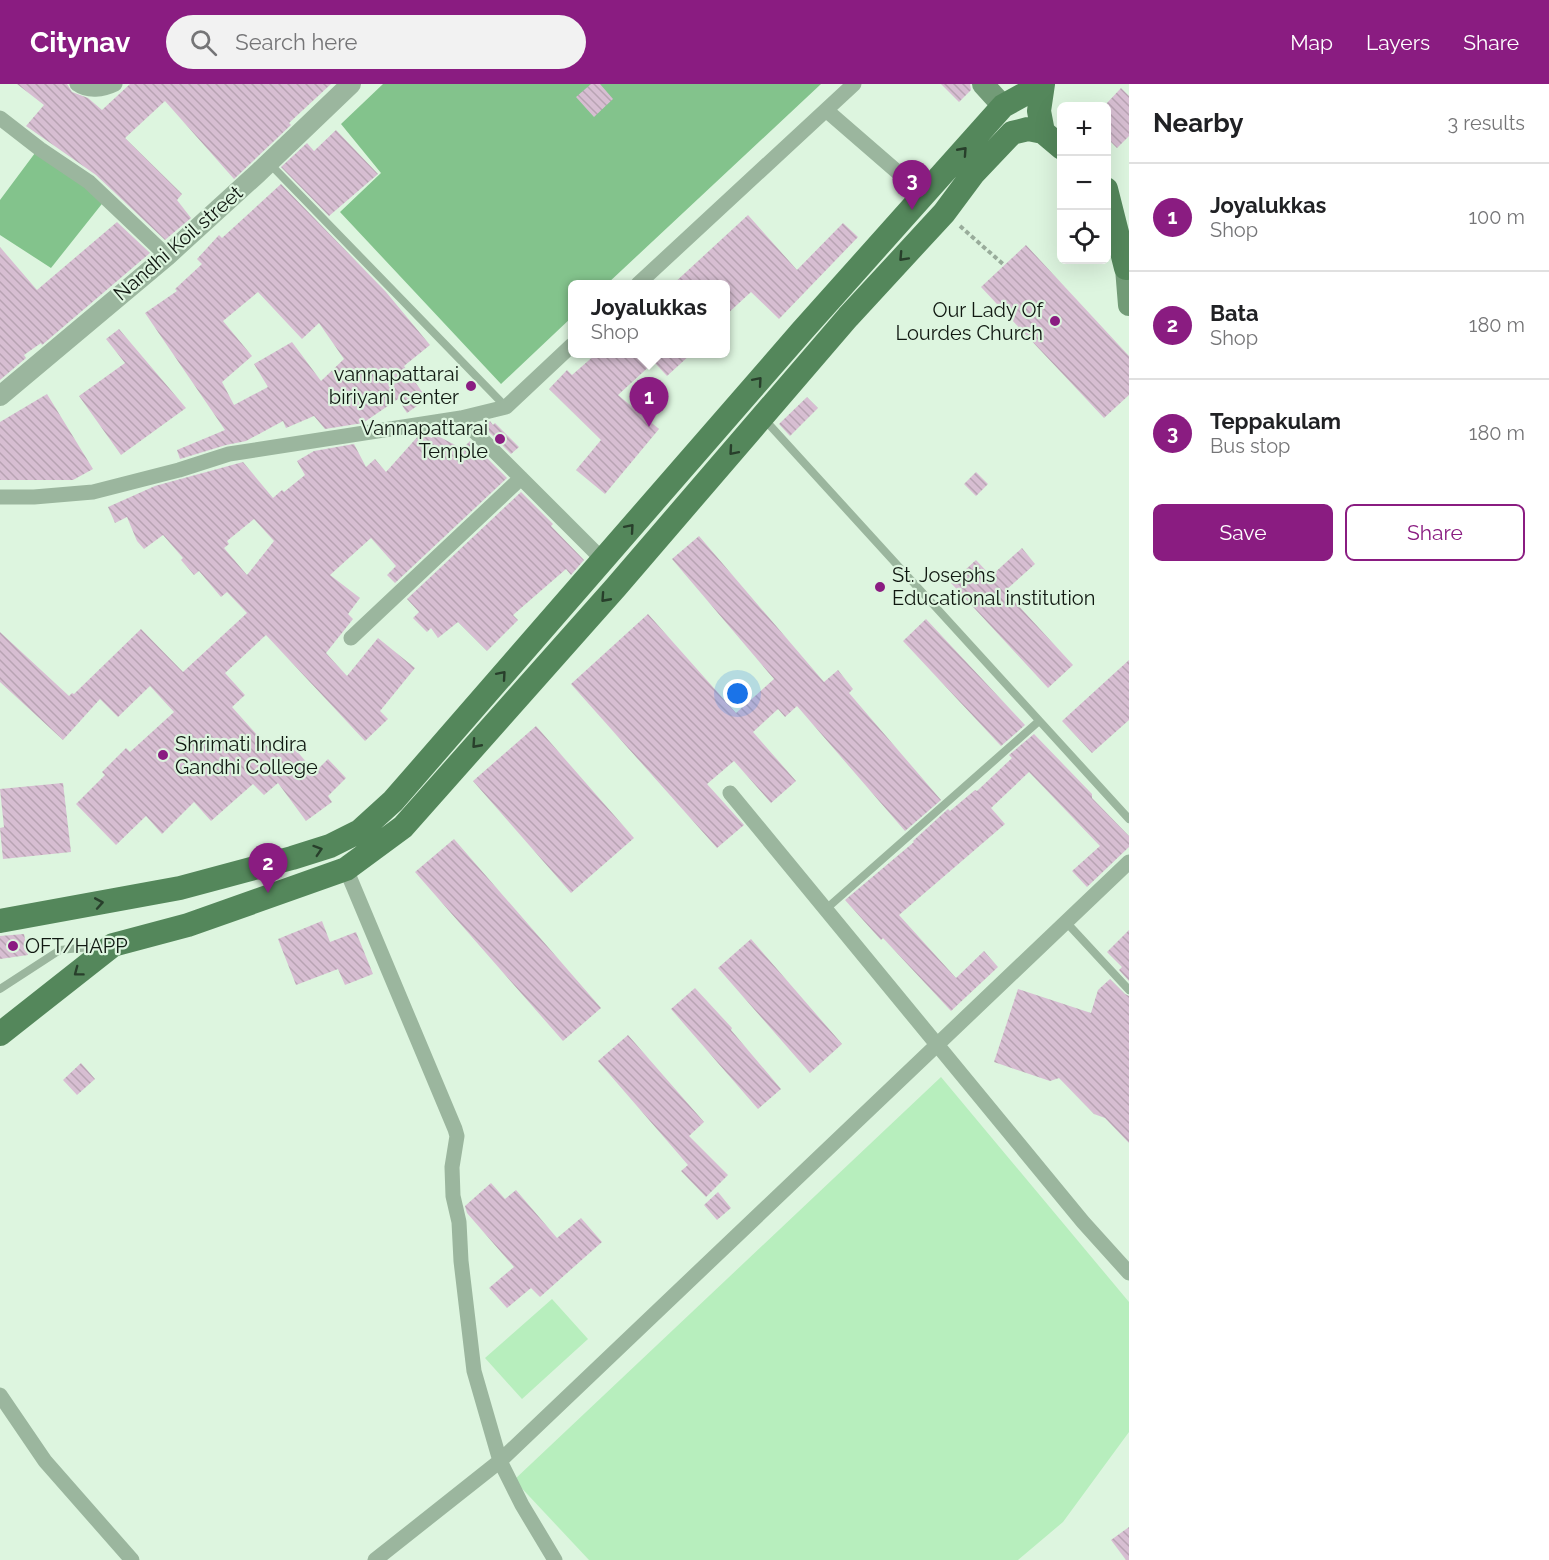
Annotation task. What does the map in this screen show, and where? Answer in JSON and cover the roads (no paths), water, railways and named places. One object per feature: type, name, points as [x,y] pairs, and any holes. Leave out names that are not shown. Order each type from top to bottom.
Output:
[{"type":"main road","points":[[982,84],[1003,106]]},
{"type":"main road","points":[[0,921],[180,888],[330,846],[360,831],[393,801],[603,559],[1003,106],[1043,84]]},
{"type":"main road","points":[[1043,84],[1039,111],[1043,132]]},
{"type":"main road","points":[[0,1034],[113,945],[188,925],[346,868],[403,827],[615,587],[848,317],[944,213],[973,174],[1012,133],[1028,129],[1043,132],[1057,144]]},
{"type":"main road","points":[[1111,187],[1129,188]]},
{"type":"main road","points":[[1111,202],[1128,266],[1129,305]]},
{"type":"main road","points":[[180,888],[188,925]]},
{"type":"street","points":[[77,84],[88,89],[98,89],[115,84]]},
{"type":"street","name":"Nandhi Koil street","points":[[0,396],[167,256],[351,84]]},
{"type":"street","points":[[643,280],[854,84]]},
{"type":"street","points":[[826,110],[924,195]]},
{"type":"street","points":[[0,118],[40,149],[89,182],[167,256]]},
{"type":"street","points":[[0,497],[34,497],[93,492],[179,470],[229,454],[461,418],[506,407],[568,350]]},
{"type":"street","points":[[461,418],[603,559]]},
{"type":"street","points":[[351,638],[521,478]]},
{"type":"street","points":[[730,793],[1083,1222],[1129,1273]]},
{"type":"street","points":[[375,1560],[500,1461],[1129,862]]},
{"type":"street","points":[[346,868],[455,1129],[457,1136],[452,1167],[453,1196],[459,1222],[461,1261],[474,1371],[500,1461],[522,1505],[555,1560]]},
{"type":"street","points":[[0,1395],[45,1461],[132,1560]]},
{"type":"lane","points":[[268,163],[506,407]]},
{"type":"lane","points":[[762,417],[1129,819]]},
{"type":"lane","points":[[826,909],[1039,720]]},
{"type":"lane","points":[[1066,922],[1129,990]]},
{"type":"lane","points":[[0,989],[60,950],[113,945]]},
{"type":"place","name":"Teppakulam","points":[[912,210]]},
{"type":"place","name":"Our Lady Of Lourdes Church","points":[[1055,321]]},
{"type":"place","name":"vannapattarai biriyani center","points":[[471,386]]},
{"type":"place","name":"Joyalukkas","points":[[649,427]]},
{"type":"place","name":"Vannapattarai Temple","points":[[500,439]]},
{"type":"place","name":"St. Josephs Educational institution","points":[[880,587]]},
{"type":"place","name":"Shrimati Indira Gandhi College","points":[[163,755]]},
{"type":"place","name":"Bata","points":[[268,893]]},
{"type":"place","name":"OFT/HAPP","points":[[13,946]]}]
